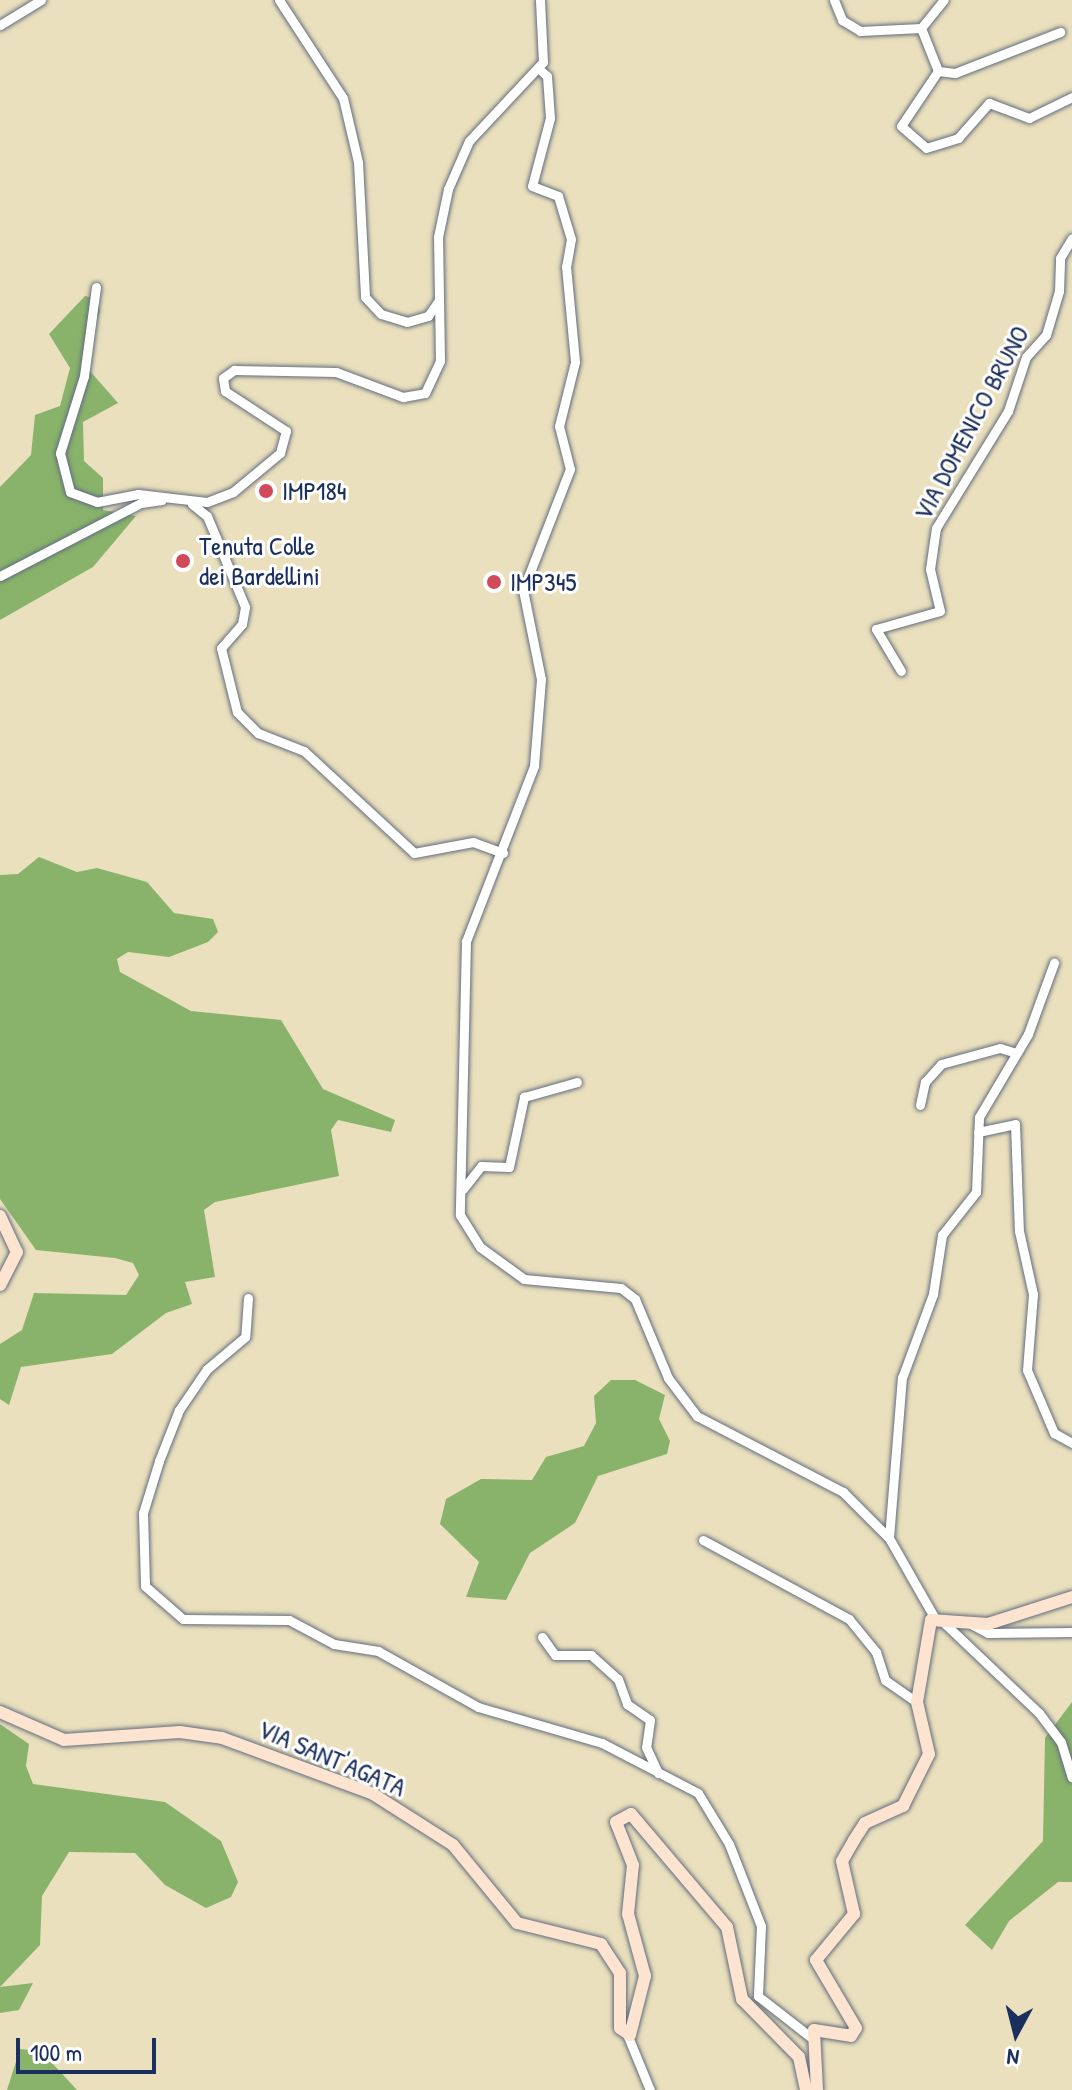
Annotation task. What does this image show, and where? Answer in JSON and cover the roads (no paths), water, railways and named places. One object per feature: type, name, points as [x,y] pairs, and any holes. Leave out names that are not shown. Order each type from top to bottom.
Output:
[{"type":"street","points":[[0,25],[41,0]]},
{"type":"street","points":[[279,0],[343,98],[358,162],[365,297],[393,320],[415,322],[440,297]]},
{"type":"street","points":[[192,504],[233,492],[280,453],[288,437],[262,410],[225,391],[225,373],[336,372],[403,397],[425,393],[438,375],[438,237],[460,162],[478,130],[538,68],[546,46],[540,0]]},
{"type":"street","points":[[834,0],[842,20],[860,31],[921,28],[944,0]]},
{"type":"street","points":[[921,28],[938,71]]},
{"type":"street","points":[[938,71],[955,73],[1060,32]]},
{"type":"street","points":[[538,68],[547,76],[550,118],[532,186],[558,196],[571,239],[566,275],[575,362],[559,419],[570,469],[523,590],[541,679],[534,766],[503,853],[466,941],[463,1223],[498,1265],[524,1279],[621,1288],[635,1299],[668,1378],[697,1416],[843,1492],[889,1538],[936,1617],[1039,1713],[1061,1742],[1072,1777]]},
{"type":"street","points":[[938,71],[901,126],[926,148],[958,138],[989,103],[1029,118],[1072,97]]},
{"type":"street","name":"VIA DOMENICO BRUNO","points":[[901,671],[876,629],[940,611],[930,569],[936,528],[1008,411],[1026,357],[1046,335],[1059,291],[1060,258],[1072,238]]},
{"type":"street","points":[[96,287],[84,376],[60,453],[63,479],[70,492],[109,504],[138,494],[169,499],[192,504],[207,516],[245,607],[242,624],[221,648],[237,712],[258,733],[304,751],[414,853],[473,842],[503,853]]},
{"type":"street","points":[[0,576],[141,503],[169,499]]},
{"type":"street","points":[[889,1538],[902,1378],[933,1294],[942,1235],[981,1178],[978,1132],[985,1101],[1016,1053],[1054,963]]},
{"type":"street","points":[[920,1105],[925,1082],[941,1064],[1000,1048],[1016,1053]]},
{"type":"street","points":[[463,1189],[481,1166],[509,1167],[524,1097],[577,1082]]},
{"type":"street","points":[[978,1132],[1015,1124],[1019,1231],[1033,1294],[1027,1370],[1054,1433],[1072,1443]]},
{"type":"street","points":[[0,1216],[17,1252],[0,1285]]},
{"type":"street","points":[[248,1298],[245,1337],[207,1369],[179,1410],[148,1495],[144,1573],[158,1603],[205,1623],[304,1624],[334,1644],[378,1651],[418,1669],[478,1707],[575,1732],[658,1773],[709,1806],[761,1926],[758,1996],[813,2039]]},
{"type":"street","points":[[703,1540],[849,1619],[876,1652],[885,1680],[917,1702]]},
{"type":"street","points":[[971,1624],[1072,1597]]},
{"type":"street","points":[[936,1617],[971,1624],[988,1633],[1072,1632]]},
{"type":"street","points":[[817,2090],[813,2039],[822,2028],[855,2034],[816,1960],[854,1914],[842,1861],[865,1823],[903,1806],[929,1754],[917,1702],[936,1617]]},
{"type":"street","points":[[542,1637],[555,1655],[591,1655],[618,1679],[627,1704],[650,1720],[646,1747],[658,1773]]},
{"type":"street","name":"VIA SANT'AGATA","points":[[0,1712],[64,1740],[180,1732],[222,1738],[373,1794],[453,1845],[517,1923],[601,1944],[620,1973],[620,2028],[627,2034],[650,2090]]},
{"type":"street","points":[[627,2034],[637,2028],[645,1976],[628,1914],[633,1865],[616,1822],[628,1813],[727,1927],[742,1999],[799,2057],[806,2090]]},
{"type":"place","name":"IMP184","points":[[266,491]]},
{"type":"place","name":"Tenuta Colle dei Bardellini","points":[[183,561]]},
{"type":"place","name":"IMP345","points":[[494,582]]}]
